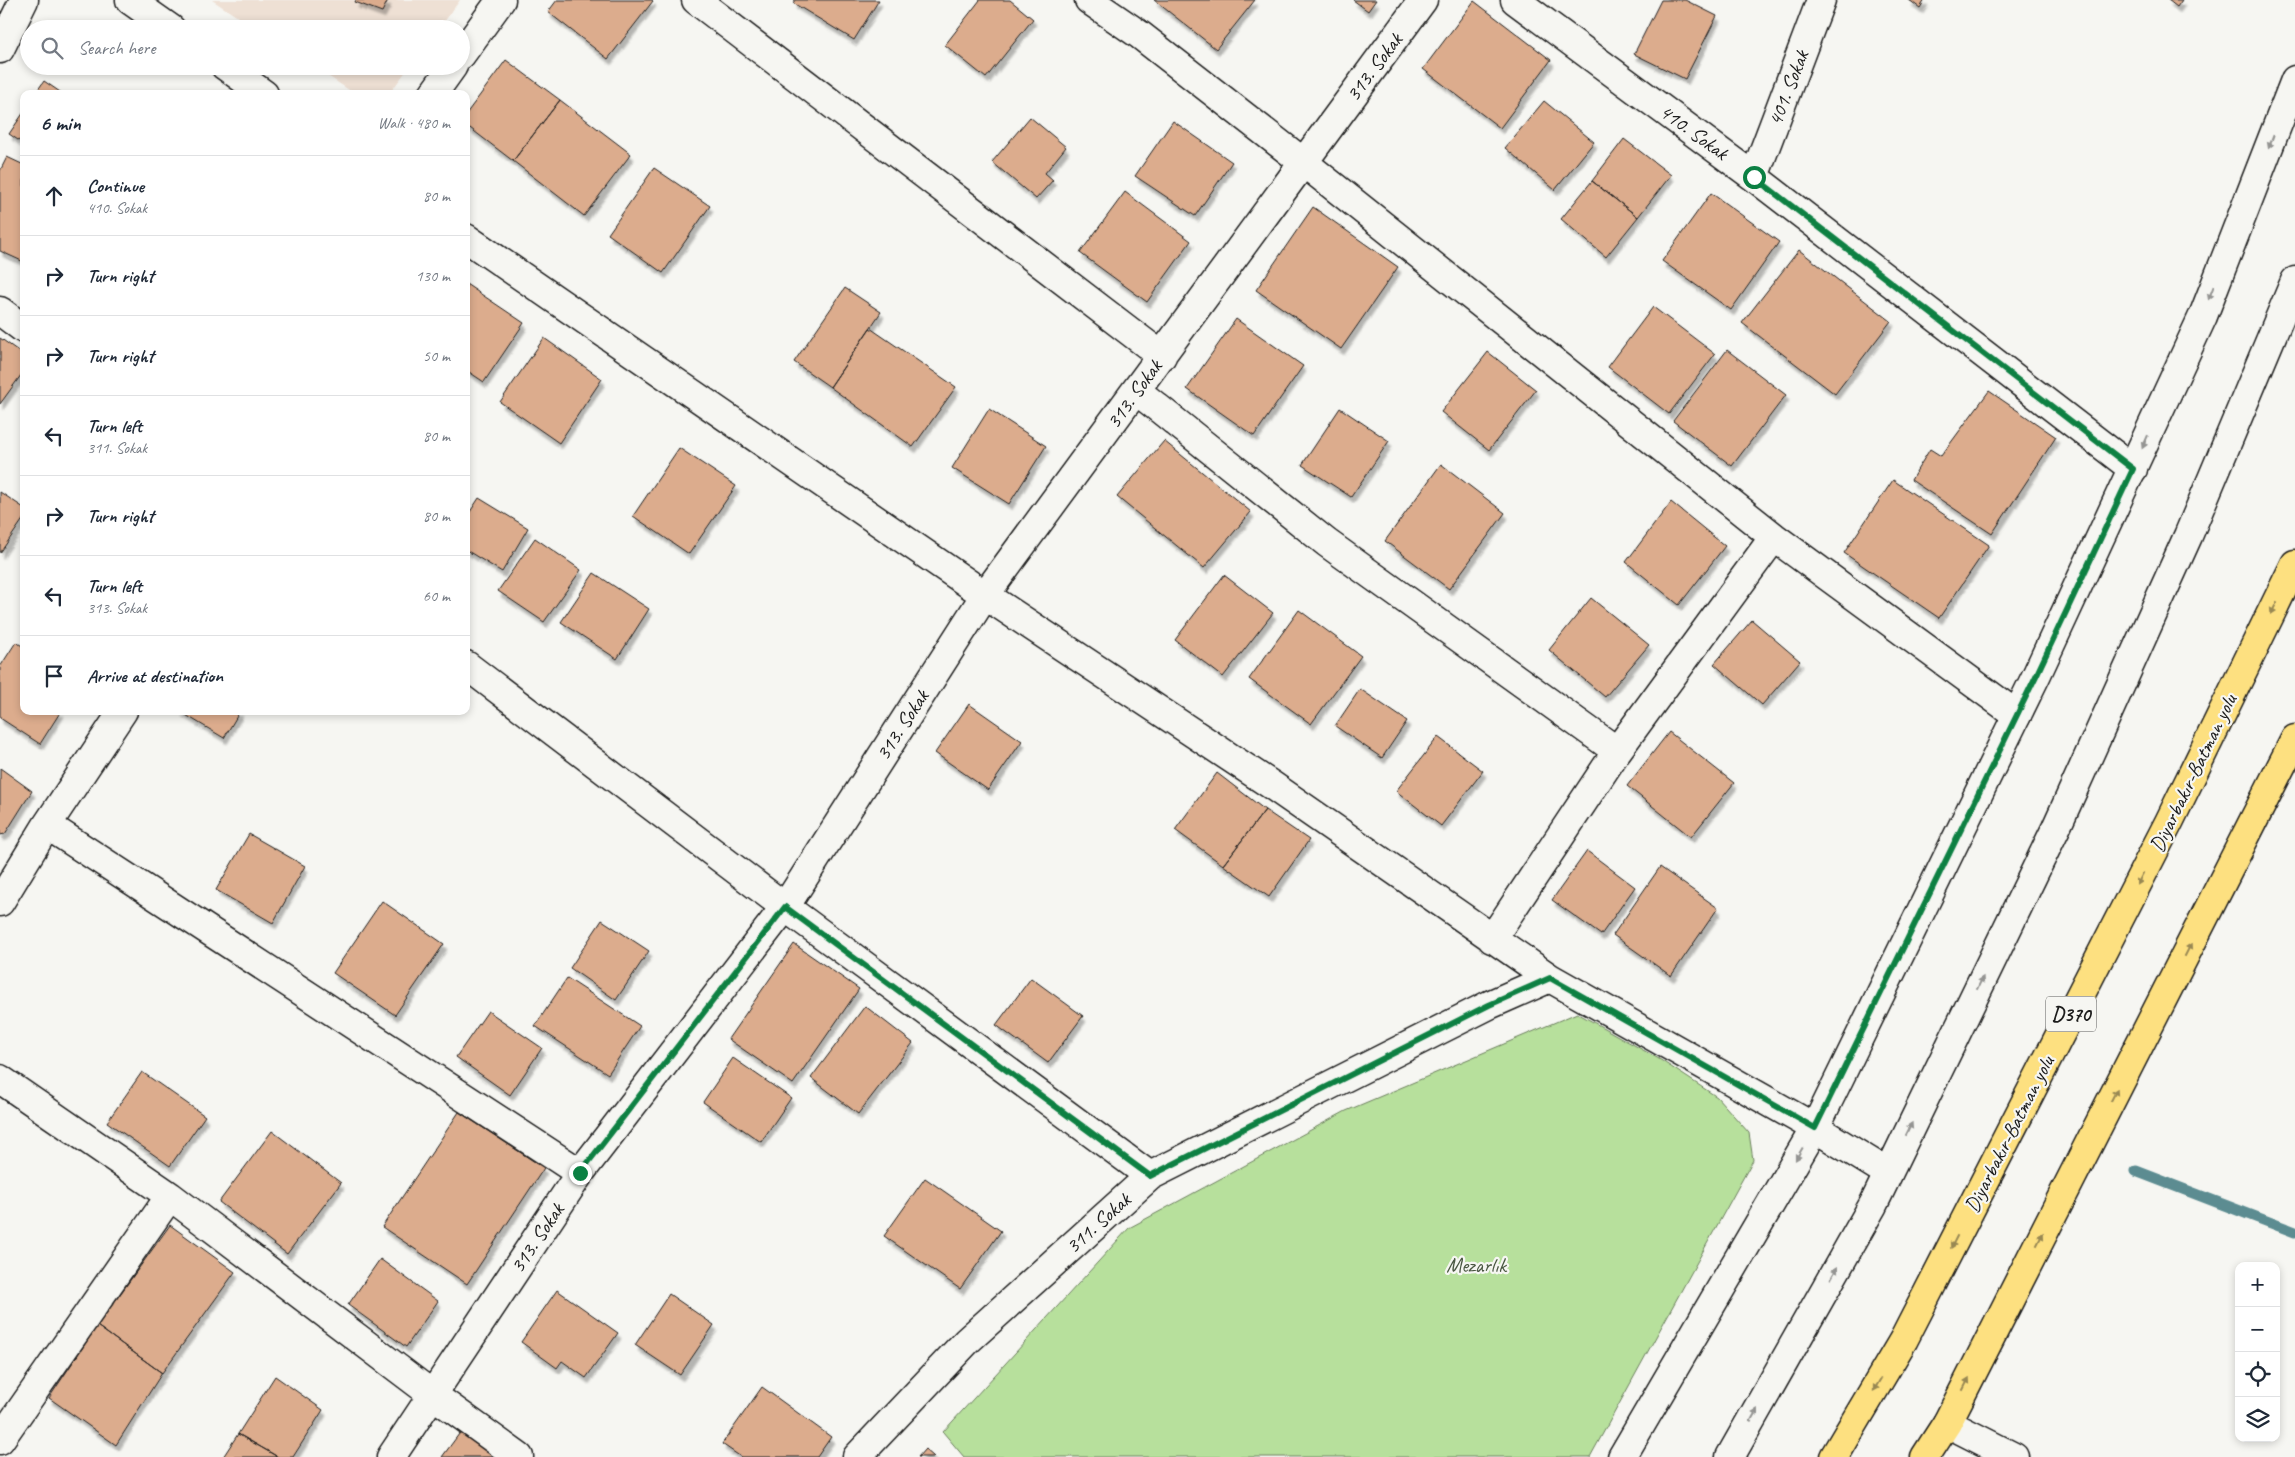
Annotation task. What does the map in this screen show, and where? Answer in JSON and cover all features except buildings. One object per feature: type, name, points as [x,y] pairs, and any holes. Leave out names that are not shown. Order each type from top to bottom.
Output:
[{"type":"highway","name":"Diyarbakır-Batman yolu","points":[[1834,1457],[1904,1339],[2169,822],[2295,564]]},
{"type":"highway","points":[[1925,1457],[1947,1423],[2295,739]]},
{"type":"street","points":[[0,49],[24,0]]},
{"type":"street","points":[[130,0],[158,20]]},
{"type":"street","points":[[470,43],[501,0]]},
{"type":"street","points":[[696,0],[1162,356]]},
{"type":"street","points":[[1089,0],[1140,35],[1303,162],[1774,537],[2017,715]]},
{"type":"street","name":"313. Sokak","points":[[391,1457],[580,1173],[785,907],[986,595],[1423,0]]},
{"type":"street","name":"410. Sokak","points":[[1515,0],[1754,177],[2133,469]]},
{"type":"street","name":"401. Sokak","points":[[1754,177],[1821,0]]},
{"type":"street","points":[[238,75],[258,90]]},
{"type":"street","points":[[436,90],[447,75]]},
{"type":"street","points":[[1622,1457],[1815,1128],[2017,715],[2203,316],[2295,80]]},
{"type":"street","points":[[470,241],[986,595],[1273,786],[1550,978],[1815,1128],[1888,1173]]},
{"type":"street","points":[[1730,1457],[1872,1205],[2056,828],[2188,536],[2295,282]]},
{"type":"street","points":[[0,311],[20,326]]},
{"type":"street","points":[[1137,391],[1327,543],[1617,751]]},
{"type":"street","points":[[1492,939],[1617,751],[1774,537]]},
{"type":"street","points":[[470,668],[785,907],[1150,1176]]},
{"type":"street","points":[[1,897],[120,715]]},
{"type":"street","points":[[47,825],[580,1173]]},
{"type":"street","name":"311. Sokak","points":[[857,1457],[967,1341],[1150,1176],[1489,1005],[1550,978]]},
{"type":"street","points":[[0,1079],[170,1196],[432,1395],[519,1457]]},
{"type":"street","points":[[0,1440],[170,1196]]},
{"type":"street","points":[[1947,1423],[2014,1457]]},
{"type":"shaded area","points":[[212,0],[460,0],[446,20],[242,20]]},
{"type":"shaded area","points":[[326,75],[403,75],[392,90],[349,90]]},
{"type":"green space","name":"Mezarlık","points":[[1577,1013],[1659,1059],[1717,1097],[1749,1133],[1753,1160],[1590,1457],[964,1457],[943,1432],[1129,1228],[1346,1111]]},
{"type":"waterway","points":[[2136,1171],[2295,1232]]},
{"type":"route","points":[[580,1173],[785,907],[1077,1120],[1150,1176],[1489,1005],[1550,978],[1815,1128],[2036,676],[2133,469],[1754,177]]}]
